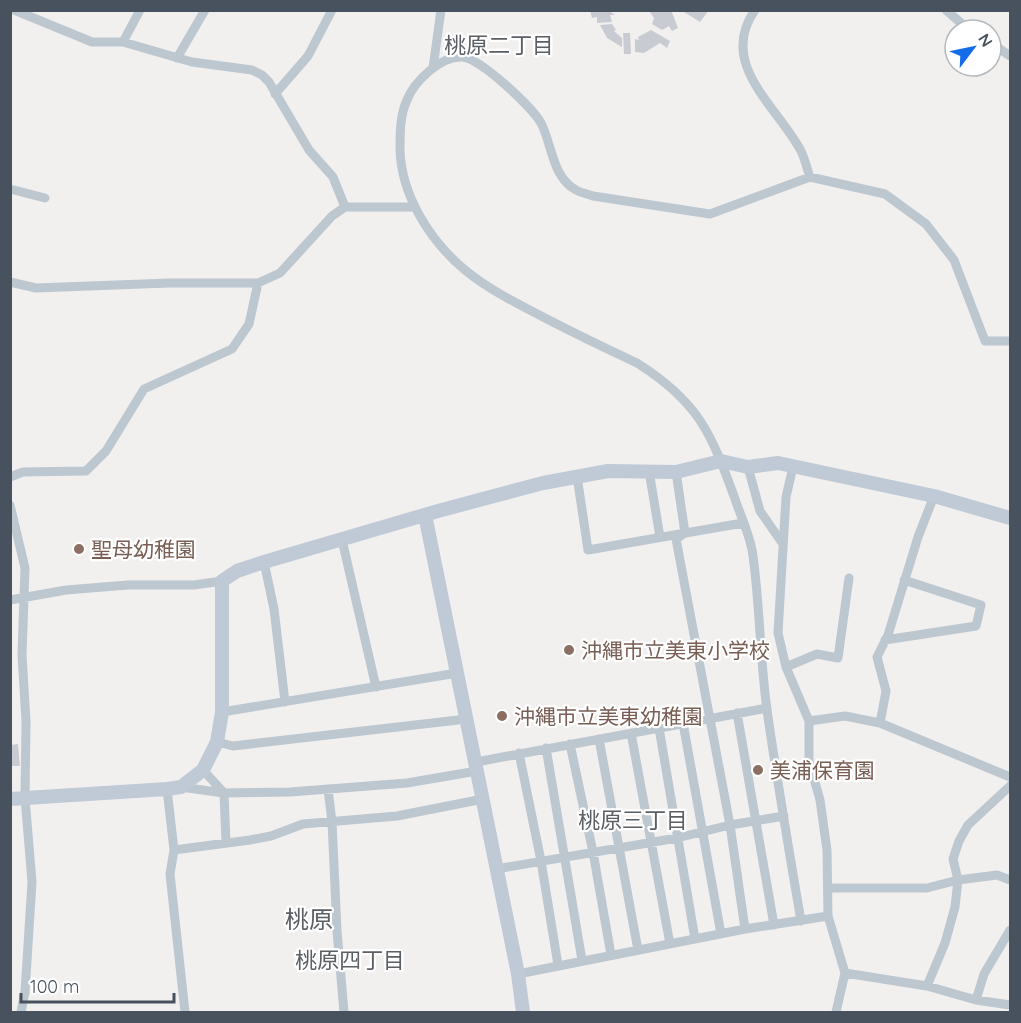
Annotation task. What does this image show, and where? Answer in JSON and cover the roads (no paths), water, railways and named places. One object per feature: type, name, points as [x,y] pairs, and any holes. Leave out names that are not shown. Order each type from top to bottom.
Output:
[{"type":"street","points":[[14,10],[92,42],[123,42],[192,62],[252,70],[262,75],[309,150],[333,177],[345,207]]},
{"type":"street","points":[[123,42],[140,10]]},
{"type":"street","points":[[177,58],[205,10]]},
{"type":"street","points":[[275,94],[308,56],[332,10]]},
{"type":"street","points":[[433,68],[441,10]]},
{"type":"street","points":[[751,12],[745,27],[743,44],[746,67],[757,88],[801,151],[810,177]]},
{"type":"street","points":[[801,921],[767,708],[753,553],[710,436],[696,413],[666,383],[637,363],[518,304],[466,271],[450,256],[414,207],[406,185],[400,163],[400,130],[406,101],[418,82],[433,68],[449,60],[462,57],[475,62],[516,94],[541,123],[564,180],[576,190],[593,196],[710,214],[810,177],[885,194],[926,224],[954,260],[985,341],[1011,341]]},
{"type":"street","points":[[10,189],[45,198]]},
{"type":"street","points":[[10,282],[36,288],[258,283],[280,273],[332,216],[345,207],[414,207]]},
{"type":"street","points":[[10,477],[23,472],[86,471],[106,451],[144,388],[232,349],[249,324],[258,283]]},
{"type":"street","points":[[10,600],[77,589],[128,585],[194,585],[222,581],[237,571],[264,562],[543,483],[608,471],[676,472],[721,461],[748,467],[778,463],[934,496],[1011,518]]},
{"type":"street","points":[[748,467],[760,512],[783,544]]},
{"type":"street","points":[[793,467],[786,497],[778,633],[786,667],[808,721],[809,761],[820,800],[827,850],[828,916],[845,973],[836,1012]]},
{"type":"street","points":[[649,471],[660,537]]},
{"type":"street","points":[[676,472],[685,533]]},
{"type":"street","points":[[577,476],[588,550],[743,523]]},
{"type":"street","points":[[880,723],[886,691],[877,657],[885,640],[934,496]]},
{"type":"street","points":[[11,510],[25,568],[22,655],[26,722],[18,799],[32,882],[25,992],[21,1012]]},
{"type":"street","points":[[425,515],[518,974],[522,1012]]},
{"type":"street","points":[[685,533],[676,539],[730,825],[746,929]]},
{"type":"street","points":[[342,540],[375,687]]},
{"type":"street","points":[[264,562],[273,609],[285,702]]},
{"type":"street","points":[[786,667],[817,654],[838,658],[849,578]]},
{"type":"street","points":[[885,640],[976,626],[981,605],[904,580]]},
{"type":"street","points":[[181,787],[203,770],[217,742],[222,712],[222,581]]},
{"type":"street","points":[[222,712],[457,673]]},
{"type":"street","points":[[18,799],[181,787],[224,793],[407,783],[519,753],[767,708]]},
{"type":"street","points":[[737,713],[774,925]]},
{"type":"street","points":[[808,721],[845,716],[880,723],[1011,777]]},
{"type":"street","points":[[217,742],[232,746],[467,719]]},
{"type":"street","points":[[683,723],[721,934]]},
{"type":"street","points":[[659,728],[694,939]]},
{"type":"street","points":[[631,733],[670,944]]},
{"type":"street","points":[[599,739],[638,950]]},
{"type":"street","points":[[570,744],[611,955]]},
{"type":"street","points":[[546,748],[582,960]]},
{"type":"street","points":[[519,753],[541,861],[558,965]]},
{"type":"street","points":[[203,770],[224,793],[226,843]]},
{"type":"street","points":[[927,986],[945,943],[955,907],[958,880],[953,859],[958,841],[968,825],[1011,786]]},
{"type":"street","points":[[167,789],[174,850],[170,874],[185,1012]]},
{"type":"street","points":[[328,789],[344,1012]]},
{"type":"street","points":[[174,850],[271,836],[303,824],[397,816],[483,799]]},
{"type":"street","points":[[496,869],[677,838],[730,825],[784,816]]},
{"type":"street","points":[[828,888],[927,888],[958,880],[997,875],[1011,880]]},
{"type":"street","points":[[518,974],[746,929],[828,916]]},
{"type":"street","points":[[976,999],[984,974],[1011,930]]},
{"type":"street","points":[[845,973],[927,986],[976,999],[1011,1005]]},
{"type":"place","name":"聖母幼稚園","points":[[79,549]]},
{"type":"place","name":"沖縄市立美東小学校","points":[[569,650]]},
{"type":"place","name":"沖縄市立美東幼稚園","points":[[502,716]]},
{"type":"place","name":"美浦保育園","points":[[758,770]]},
{"type":"district","name":"桃原二丁目","points":[[499,45]]},
{"type":"district","name":"桃原三丁目","points":[[633,820]]},
{"type":"district","name":"桃原","points":[[309,919]]},
{"type":"district","name":"桃原四丁目","points":[[350,960]]}]
